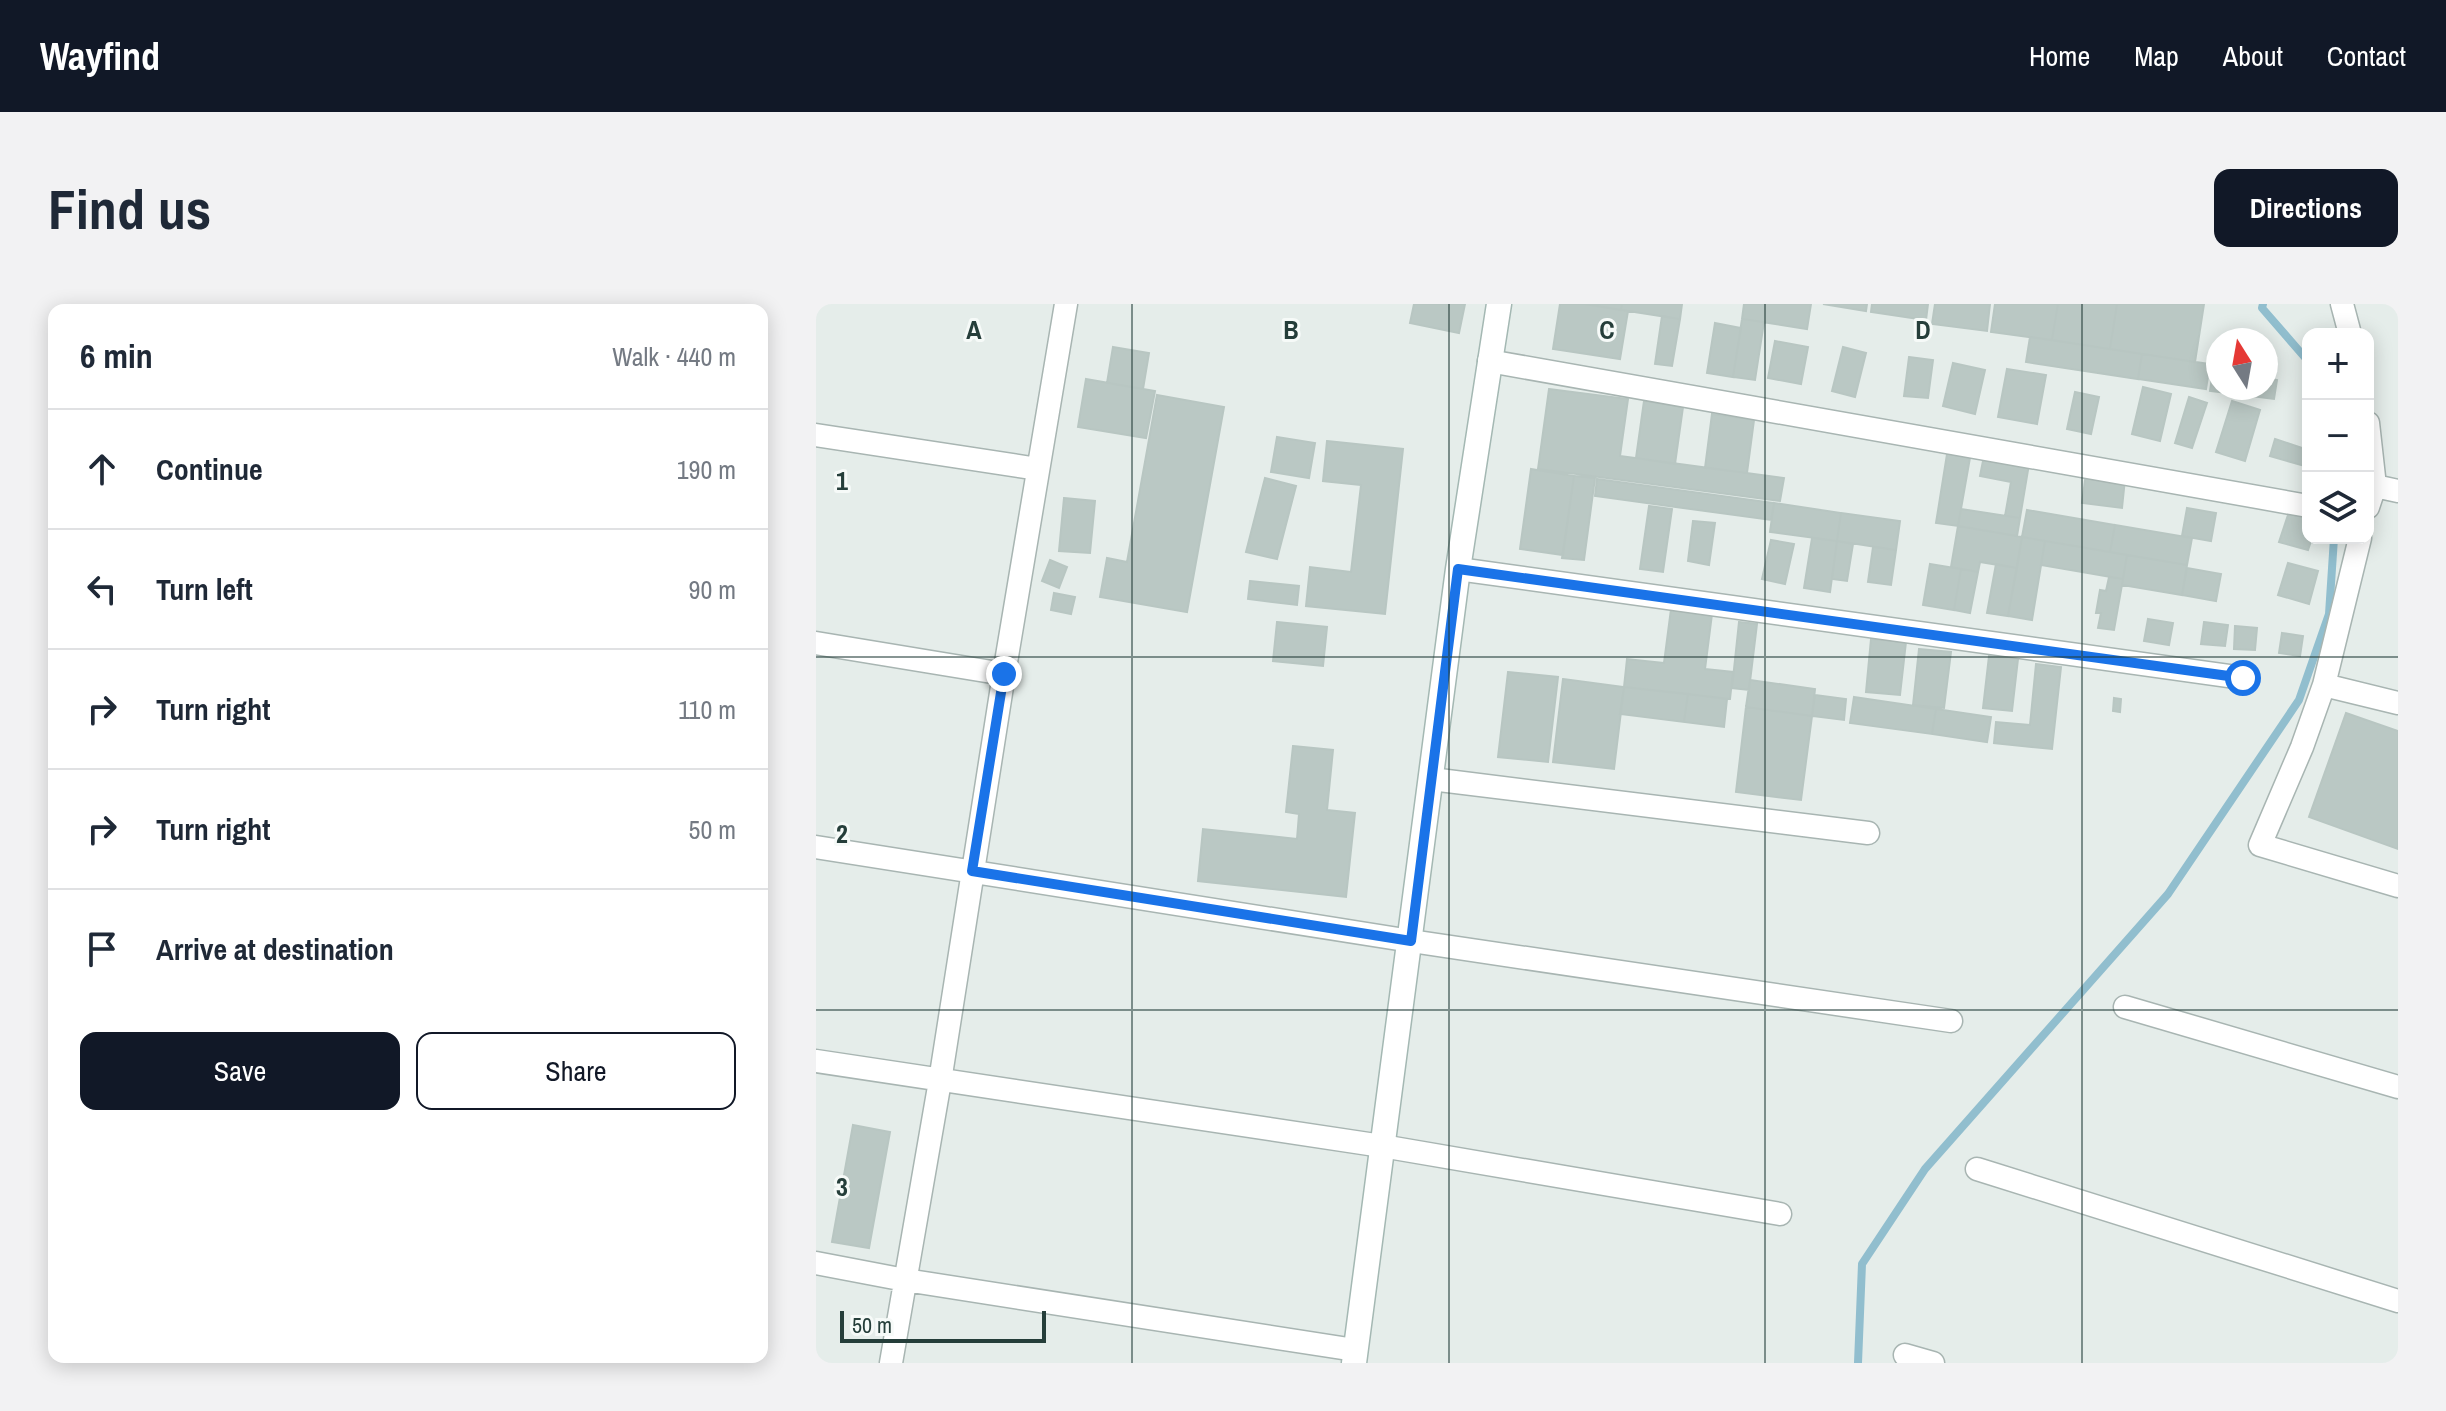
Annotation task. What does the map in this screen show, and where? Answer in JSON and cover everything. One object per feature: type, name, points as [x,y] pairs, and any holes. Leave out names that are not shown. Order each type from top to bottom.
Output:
[{"type":"street","points":[[891,1363],[1066,304]]},
{"type":"street","points":[[816,1263],[1354,1356],[1458,569],[1499,304]]},
{"type":"street","points":[[2342,304],[2348,328]]},
{"type":"street","points":[[1489,361],[2302,505]]},
{"type":"street","points":[[816,435],[1038,469]]},
{"type":"street","points":[[2373,472],[2374,489]]},
{"type":"street","points":[[2375,486],[2398,491]]},
{"type":"street","points":[[2359,544],[2324,685],[2302,747],[2260,845],[2398,886]]},
{"type":"street","points":[[1458,569],[2243,678]]},
{"type":"street","points":[[816,643],[1004,674]]},
{"type":"street","points":[[2324,685],[2398,703]]},
{"type":"street","points":[[1431,779],[1868,833]]},
{"type":"street","points":[[816,847],[1411,941],[1951,1021]]},
{"type":"street","points":[[2125,1007],[2398,1087]]},
{"type":"street","points":[[816,1061],[1382,1146],[1780,1214]]},
{"type":"street","points":[[1977,1169],[2398,1301]]},
{"type":"street","points":[[1905,1355],[1933,1363]]},
{"type":"building","points":[[1414,304],[1465,304],[1459,333],[1410,323]]},
{"type":"building","points":[[1560,304],[1585,304],[1628,311],[1620,359],[1553,349]]},
{"type":"building","points":[[1585,304],[1622,304],[1621,310]]},
{"type":"building","points":[[1622,304],[1682,304],[1680,319],[1621,310]]},
{"type":"building","points":[[1744,304],[1811,304],[1807,329],[1742,319]]},
{"type":"building","points":[[1823,304],[1867,304],[1866,311]]},
{"type":"building","points":[[1872,304],[1928,304],[1926,320],[1871,312]]},
{"type":"building","points":[[1935,304],[1990,304],[1987,331],[1932,324]]},
{"type":"building","points":[[1995,304],[2058,304],[2052,340],[1991,332]]},
{"type":"building","points":[[2058,304],[2117,304],[2110,349],[2052,340]]},
{"type":"building","points":[[2117,304],[2204,304],[2195,362],[2110,349]]},
{"type":"building","points":[[1662,316],[1680,319],[1672,366],[1655,364]]},
{"type":"building","points":[[1742,319],[1764,322],[1755,380],[1733,377]]},
{"type":"building","points":[[1715,323],[1741,328],[1733,377],[1707,373]]},
{"type":"building","points":[[2030,337],[2142,354],[2138,379],[2026,362]]},
{"type":"building","points":[[1775,341],[1808,347],[1801,384],[1768,378]]},
{"type":"building","points":[[1113,347],[1149,353],[1143,389],[1107,383]]},
{"type":"building","points":[[1843,347],[1866,353],[1855,397],[1832,391]]},
{"type":"building","points":[[2142,354],[2206,363],[2206,389],[2138,379]]},
{"type":"building","points":[[1909,357],[1933,360],[1928,398],[1904,396]]},
{"type":"building","points":[[1953,363],[1985,370],[1975,414],[1943,406]]},
{"type":"building","points":[[2007,369],[2046,375],[2037,424],[1998,417]]},
{"type":"building","points":[[1086,379],[1155,391],[1146,438],[1078,427]]},
{"type":"building","points":[[2143,387],[2171,394],[2160,441],[2132,434]]},
{"type":"building","points":[[1549,389],[1628,399],[1620,456],[1784,478],[1780,501],[1538,469]]},
{"type":"building","points":[[2075,392],[2099,397],[2091,434],[2067,429]]},
{"type":"building","points":[[1157,395],[1224,407],[1187,612],[1100,597],[1107,558],[1127,562]]},
{"type":"building","points":[[2189,397],[2207,403],[2192,448],[2175,443]]},
{"type":"building","points":[[1644,401],[1683,407],[1675,464],[1636,458]]},
{"type":"building","points":[[2232,401],[2260,410],[2245,461],[2216,452]]},
{"type":"building","points":[[1712,414],[1754,420],[1747,473],[1705,468]]},
{"type":"building","points":[[1277,437],[1315,443],[1309,478],[1271,472]]},
{"type":"building","points":[[2275,439],[2302,448],[2302,465],[2270,456]]},
{"type":"building","points":[[1327,441],[1403,449],[1385,614],[1306,606],[1310,567],[1351,572],[1361,485],[1323,481]]},
{"type":"building","points":[[1948,448],[1971,452],[1958,526],[1936,523]]},
{"type":"building","points":[[1985,451],[2030,458],[2020,518],[2005,516],[2011,482],[1980,476]]},
{"type":"building","points":[[1531,469],[1574,476],[1563,555],[1520,549]]},
{"type":"building","points":[[2086,473],[2125,479],[2122,508],[2082,503]]},
{"type":"building","points":[[1574,476],[1595,478],[1584,560],[1562,558]]},
{"type":"building","points":[[1265,478],[1296,486],[1277,559],[1246,552]]},
{"type":"building","points":[[1597,479],[1774,503],[1771,520],[1595,496]]},
{"type":"building","points":[[1064,498],[1095,501],[1090,553],[1059,551]]},
{"type":"building","points":[[1774,503],[1841,513],[1837,541],[1770,532]]},
{"type":"building","points":[[1649,506],[1672,509],[1663,572],[1640,569]]},
{"type":"building","points":[[2187,508],[2216,513],[2211,541],[2182,536]]},
{"type":"building","points":[[1961,509],[2020,518],[2017,536],[1958,526]]},
{"type":"building","points":[[2290,509],[2302,512],[2302,544],[2310,544],[2308,550],[2279,542]]},
{"type":"building","points":[[2027,510],[2115,525],[2110,552],[2022,537]]},
{"type":"building","points":[[1841,513],[1900,521],[1896,550],[1837,541]]},
{"type":"building","points":[[1693,521],[1715,523],[1709,565],[1688,561]]},
{"type":"building","points":[[2115,525],[2192,538],[2187,565],[2110,552]]},
{"type":"building","points":[[1958,526],[2022,537],[2017,568],[1980,562],[1978,572],[1951,567]]},
{"type":"building","points":[[2022,537],[2045,541],[2032,620],[2008,616]]},
{"type":"building","points":[[1812,538],[1837,541],[1830,592],[1804,588]]},
{"type":"building","points":[[1771,540],[1794,544],[1785,584],[1762,579]]},
{"type":"building","points":[[1837,541],[1853,544],[1847,581],[1832,579]]},
{"type":"building","points":[[2045,541],[2127,555],[2123,579],[2041,565]]},
{"type":"building","points":[[1873,547],[1896,550],[1891,585],[1868,582]]},
{"type":"building","points":[[2127,555],[2187,565],[2182,595],[2122,585]]},
{"type":"building","points":[[1050,560],[1067,567],[1059,588],[1042,581]]},
{"type":"building","points":[[2288,563],[2318,571],[2309,604],[2278,595]]},
{"type":"building","points":[[1930,564],[1961,569],[1954,610],[1923,605]]},
{"type":"building","points":[[1996,564],[2017,568],[2008,616],[1987,613]]},
{"type":"building","points":[[2187,568],[2221,574],[2216,601],[2182,595]]},
{"type":"building","points":[[1961,569],[1978,572],[1970,613],[1954,610]]},
{"type":"building","points":[[2109,577],[2123,579],[2114,630],[2098,628],[2101,613],[2096,613],[2100,590],[2106,591]]},
{"type":"building","points":[[1250,581],[1299,586],[1297,605],[1248,599]]},
{"type":"building","points":[[1054,593],[1075,597],[1071,614],[1051,610]]},
{"type":"building","points":[[1671,609],[1712,614],[1705,669],[1733,672],[1730,699],[1624,687],[1627,659],[1664,663]]},
{"type":"building","points":[[2148,619],[2173,623],[2169,645],[2144,641]]},
{"type":"building","points":[[1277,622],[1327,627],[1323,666],[1273,661]]},
{"type":"building","points":[[1739,622],[1757,624],[1749,690],[1732,688]]},
{"type":"building","points":[[2204,622],[2228,625],[2225,646],[2201,644]]},
{"type":"building","points":[[2235,626],[2257,628],[2255,650],[2234,649]]},
{"type":"building","points":[[2282,633],[2303,636],[2300,656],[2279,653]]},
{"type":"building","points":[[1871,639],[1906,642],[1900,695],[1866,692]]},
{"type":"building","points":[[1919,649],[1951,652],[1944,708],[1913,705]]},
{"type":"building","points":[[1989,656],[2018,659],[2012,711],[1983,708]]},
{"type":"building","points":[[2036,664],[2061,667],[2052,749],[1994,743],[1996,722],[2030,725]]},
{"type":"building","points":[[1508,672],[1558,677],[1548,762],[1498,757]]},
{"type":"building","points":[[1563,679],[1624,687],[1614,769],[1553,762]]},
{"type":"building","points":[[1750,680],[1815,689],[1812,716],[1746,707]]},
{"type":"building","points":[[1624,687],[1688,694],[1684,722],[1620,714]]},
{"type":"building","points":[[1688,694],[1727,699],[1724,727],[1684,722]]},
{"type":"building","points":[[1815,695],[1846,699],[1844,720],[1812,716]]},
{"type":"building","points":[[1854,697],[1936,709],[1932,734],[1850,723]]},
{"type":"building","points":[[2114,698],[2121,699],[2120,712],[2113,711]]},
{"type":"building","points":[[1746,707],[1812,716],[1801,800],[1736,792]]},
{"type":"building","points":[[1936,709],[1991,717],[1987,742],[1932,734]]},
{"type":"building","points":[[2346,713],[2398,731],[2398,849],[2309,817]]},
{"type":"building","points":[[1293,746],[1333,750],[1327,810],[1355,813],[1346,897],[1198,881],[1203,829],[1297,839],[1299,814],[1286,812]]},
{"type":"building","points":[[853,1125],[890,1132],[869,1248],[832,1242]]},
{"type":"waterway","points":[[2263,304],[2262,308],[2302,354]]},
{"type":"waterway","points":[[1858,1363],[1862,1264],[1925,1169],[2168,894],[2299,700],[2329,614],[2334,544]]},
{"type":"route","points":[[1004,674],[972,871],[1411,941],[1458,569],[2243,678]]}]
